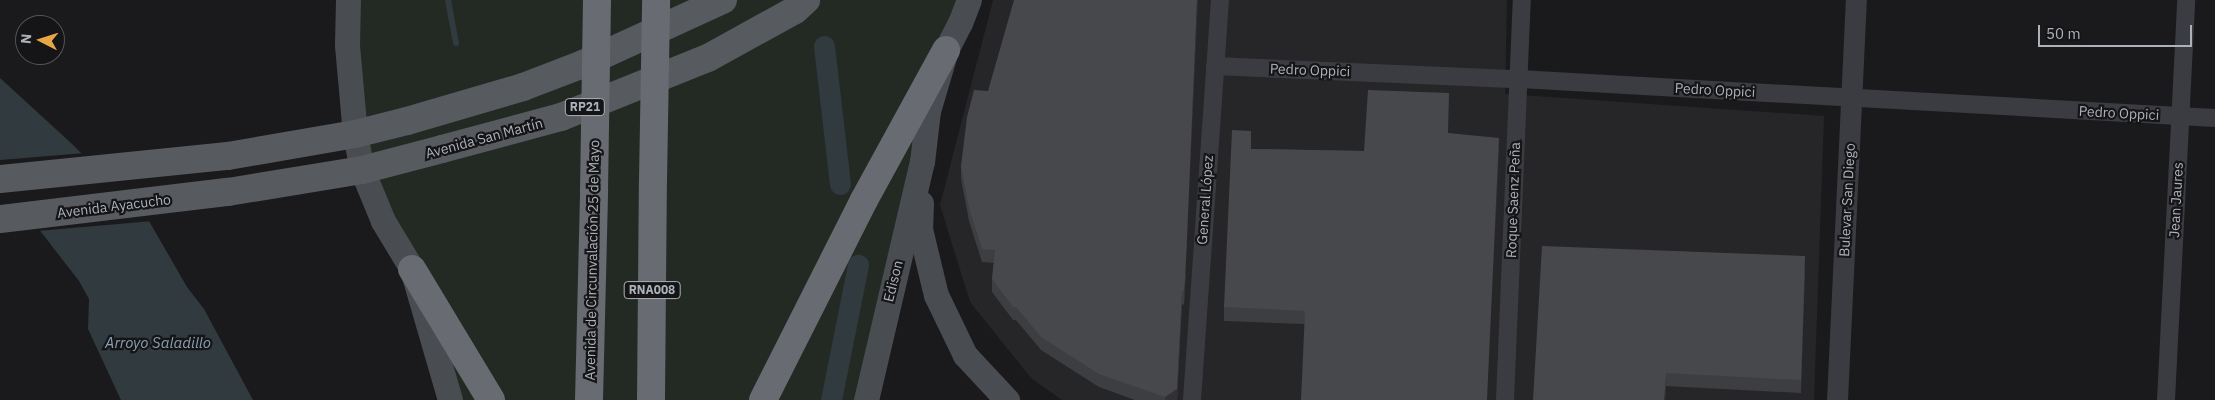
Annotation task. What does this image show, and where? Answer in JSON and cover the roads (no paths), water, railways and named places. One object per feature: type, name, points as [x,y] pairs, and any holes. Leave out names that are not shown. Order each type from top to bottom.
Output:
[{"type":"highway","name":"Avenida de Circunvalación 25 de Mayo","points":[[589,400],[597,0]]},
{"type":"highway","name":"RNA008","points":[[651,400],[656,0]]},
{"type":"highway","points":[[763,400],[864,200],[946,50]]},
{"type":"highway","points":[[412,269],[491,400]]},
{"type":"main road","points":[[348,0],[347,45],[355,134],[362,170],[382,222],[412,269],[450,400]]},
{"type":"main road","points":[[0,179],[228,156],[355,134],[523,87],[583,64],[723,0]]},
{"type":"main road","name":"Avenida San Martín","points":[[228,192],[362,170],[562,117],[708,58],[795,10],[806,0]]},
{"type":"main road","points":[[969,0],[946,50],[928,111],[922,162],[920,229],[936,295],[965,355],[1008,400]]},
{"type":"main road","points":[[960,23],[977,0]]},
{"type":"main road","name":"Edison","points":[[866,400],[922,162]]},
{"type":"main road","name":"Avenida Ayacucho","points":[[0,219],[228,192]]},
{"type":"street","name":"General López","points":[[1192,400],[1220,0]]},
{"type":"street","name":"Roque Saenz Peña","points":[[1505,400],[1522,0]]},
{"type":"street","name":"Bulevar San Diego","points":[[1837,400],[1856,0]]},
{"type":"street","name":"Jean Jaures","points":[[2166,400],[2186,0]]},
{"type":"street","name":"Pedro Oppici","points":[[1214,66],[1518,79],[2215,118]]},
{"type":"water","name":"Arroyo Saladillo","points":[[0,78],[71,143],[149,221],[187,287],[204,309],[253,400],[121,400],[88,329],[89,299],[79,281],[38,228],[0,203]]},
{"type":"waterway","points":[[448,0],[456,43]]},
{"type":"waterway","points":[[824,46],[840,184]]},
{"type":"waterway","points":[[831,400],[858,265]]}]
